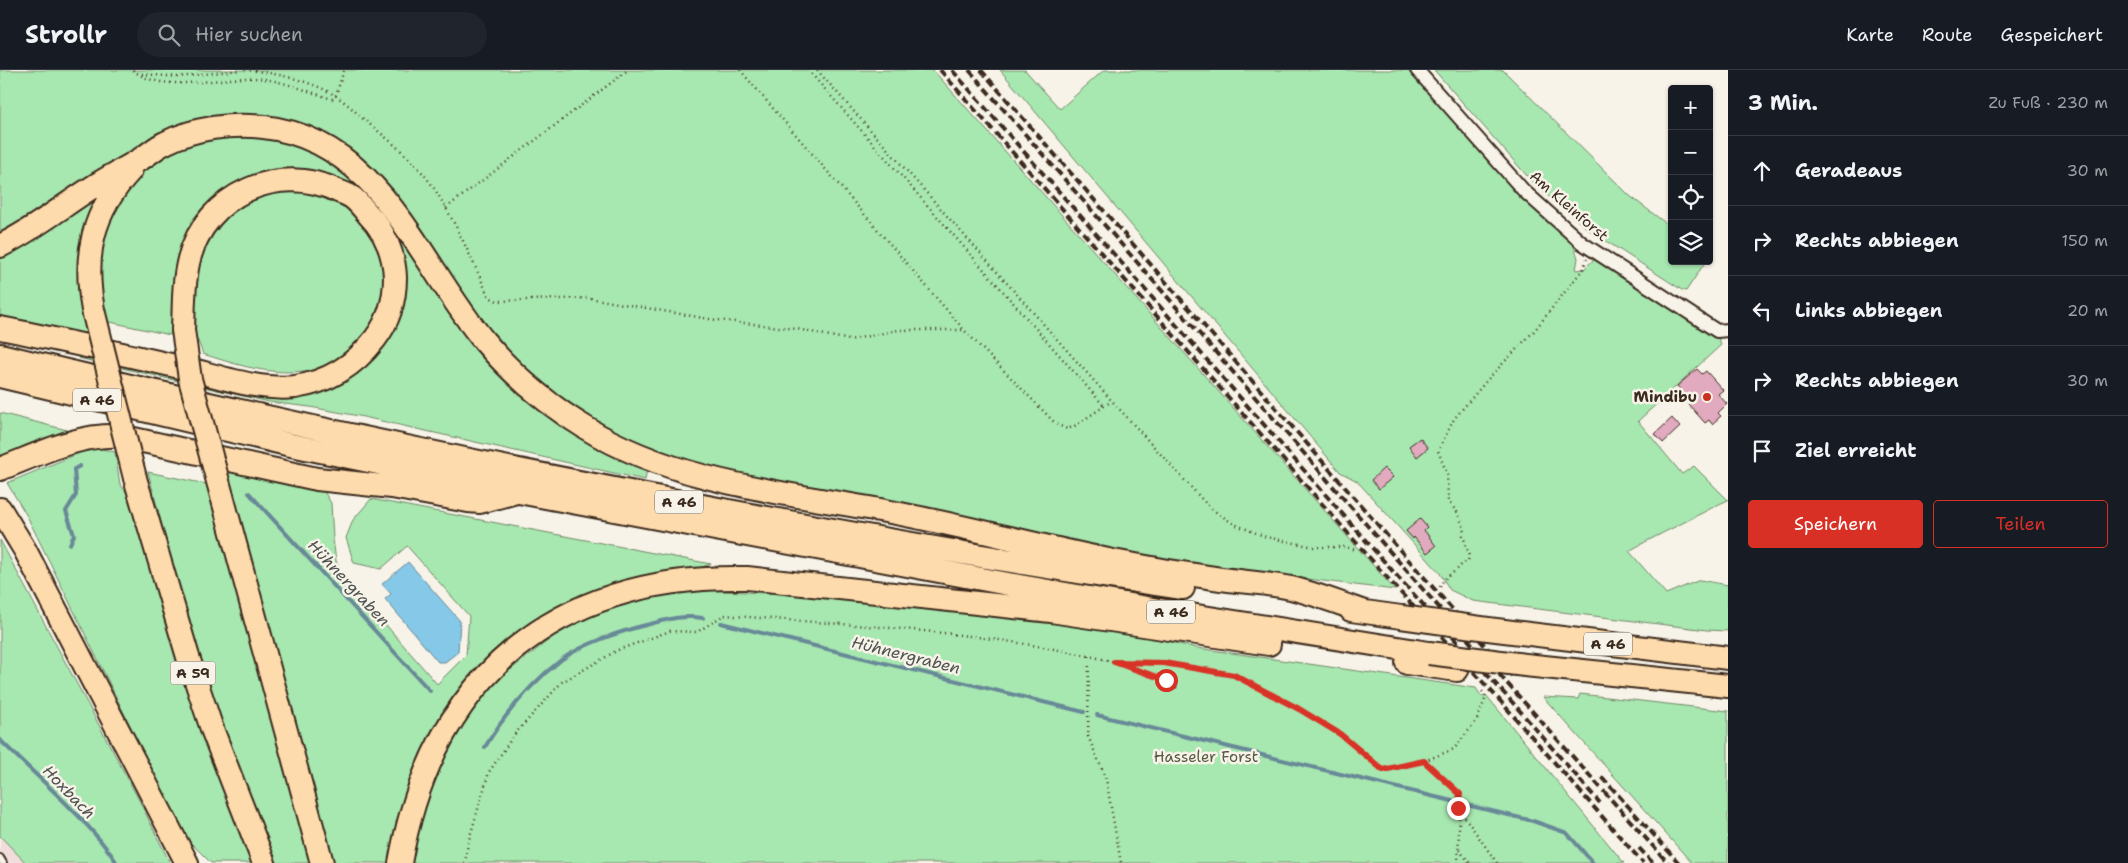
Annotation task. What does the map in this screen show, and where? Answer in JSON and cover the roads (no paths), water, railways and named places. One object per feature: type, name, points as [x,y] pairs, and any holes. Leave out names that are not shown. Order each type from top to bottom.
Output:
[{"type":"highway","points":[[0,246],[39,224],[98,184],[142,159],[162,144],[188,133],[222,126],[263,126],[294,133],[332,150],[364,175],[398,213],[452,298],[484,341],[512,371],[548,403],[585,428],[628,452],[684,472],[711,478],[924,518],[1076,554],[1205,577],[1291,588],[1365,612]]},
{"type":"highway","name":"A 59","points":[[142,159],[116,187],[102,209],[93,234],[89,258],[88,286],[135,478],[188,657],[212,729],[264,863]]},
{"type":"highway","points":[[0,328],[84,345],[252,384],[294,387],[318,382],[348,368],[366,352],[382,331],[393,304],[395,286],[394,267],[388,243],[374,220],[352,198],[324,184],[296,179],[264,183],[236,194],[218,208],[202,229],[189,258],[184,289],[183,330],[190,379],[322,863]]},
{"type":"highway","name":"A 46","points":[[0,355],[300,425],[600,487],[926,547],[1109,578],[1287,603],[1728,658]]},
{"type":"highway","name":"A 46","points":[[0,376],[291,445],[519,492],[1045,590],[1429,653],[1529,672],[1619,675],[1728,686]]},
{"type":"highway","points":[[0,469],[83,438],[105,435],[120,436],[318,479],[392,487],[468,501],[480,502],[519,492]]},
{"type":"highway","points":[[0,509],[25,550],[187,863]]},
{"type":"highway","points":[[400,863],[409,817],[418,786],[433,754],[450,722],[506,654],[547,625],[590,604],[627,591],[674,581],[711,577],[793,582],[1051,612],[1457,670],[1529,672]]},
{"type":"street","name":"Am Kleinforst","points":[[1417,70],[1524,191],[1591,248],[1717,331],[1728,330]]},
{"type":"lane","points":[[0,858],[3,863]]},
{"type":"water","points":[[408,562],[460,621],[458,652],[445,662],[438,662],[385,599],[391,594],[382,584]]},
{"type":"waterway","name":"Hühnergraben","points":[[70,544],[74,535],[66,511],[76,495],[74,469],[80,466]]},
{"type":"waterway","name":"Hühnergraben","points":[[249,493],[430,691]]},
{"type":"waterway","name":"Hühnergraben","points":[[485,747],[510,711],[529,689],[561,660],[580,648],[616,634],[663,621],[689,617],[703,618]]},
{"type":"waterway","name":"Hühnergraben","points":[[721,623],[1084,712]]},
{"type":"waterway","name":"Hühnergraben","points":[[1097,715],[1452,801]]},
{"type":"waterway","name":"Hoxbach","points":[[0,740],[62,799],[92,831],[117,863]]},
{"type":"waterway","name":"Hühnergraben","points":[[1467,805],[1533,821],[1567,833],[1593,863]]},
{"type":"railway","points":[[940,70],[1391,582],[1503,704],[1643,863]]},
{"type":"railway","points":[[952,70],[1397,576],[1513,703],[1600,803]]},
{"type":"railway","points":[[969,70],[1420,586],[1668,863]]},
{"type":"railway","points":[[981,70],[1512,676]]},
{"type":"railway","points":[[1602,777],[1679,863]]},
{"type":"railway","points":[[1639,848],[1653,863]]},
{"type":"place","name":"Mindibu","points":[[1707,397]]},
{"type":"park label","name":"Hasseler Forst","points":[[1206,757]]}]
